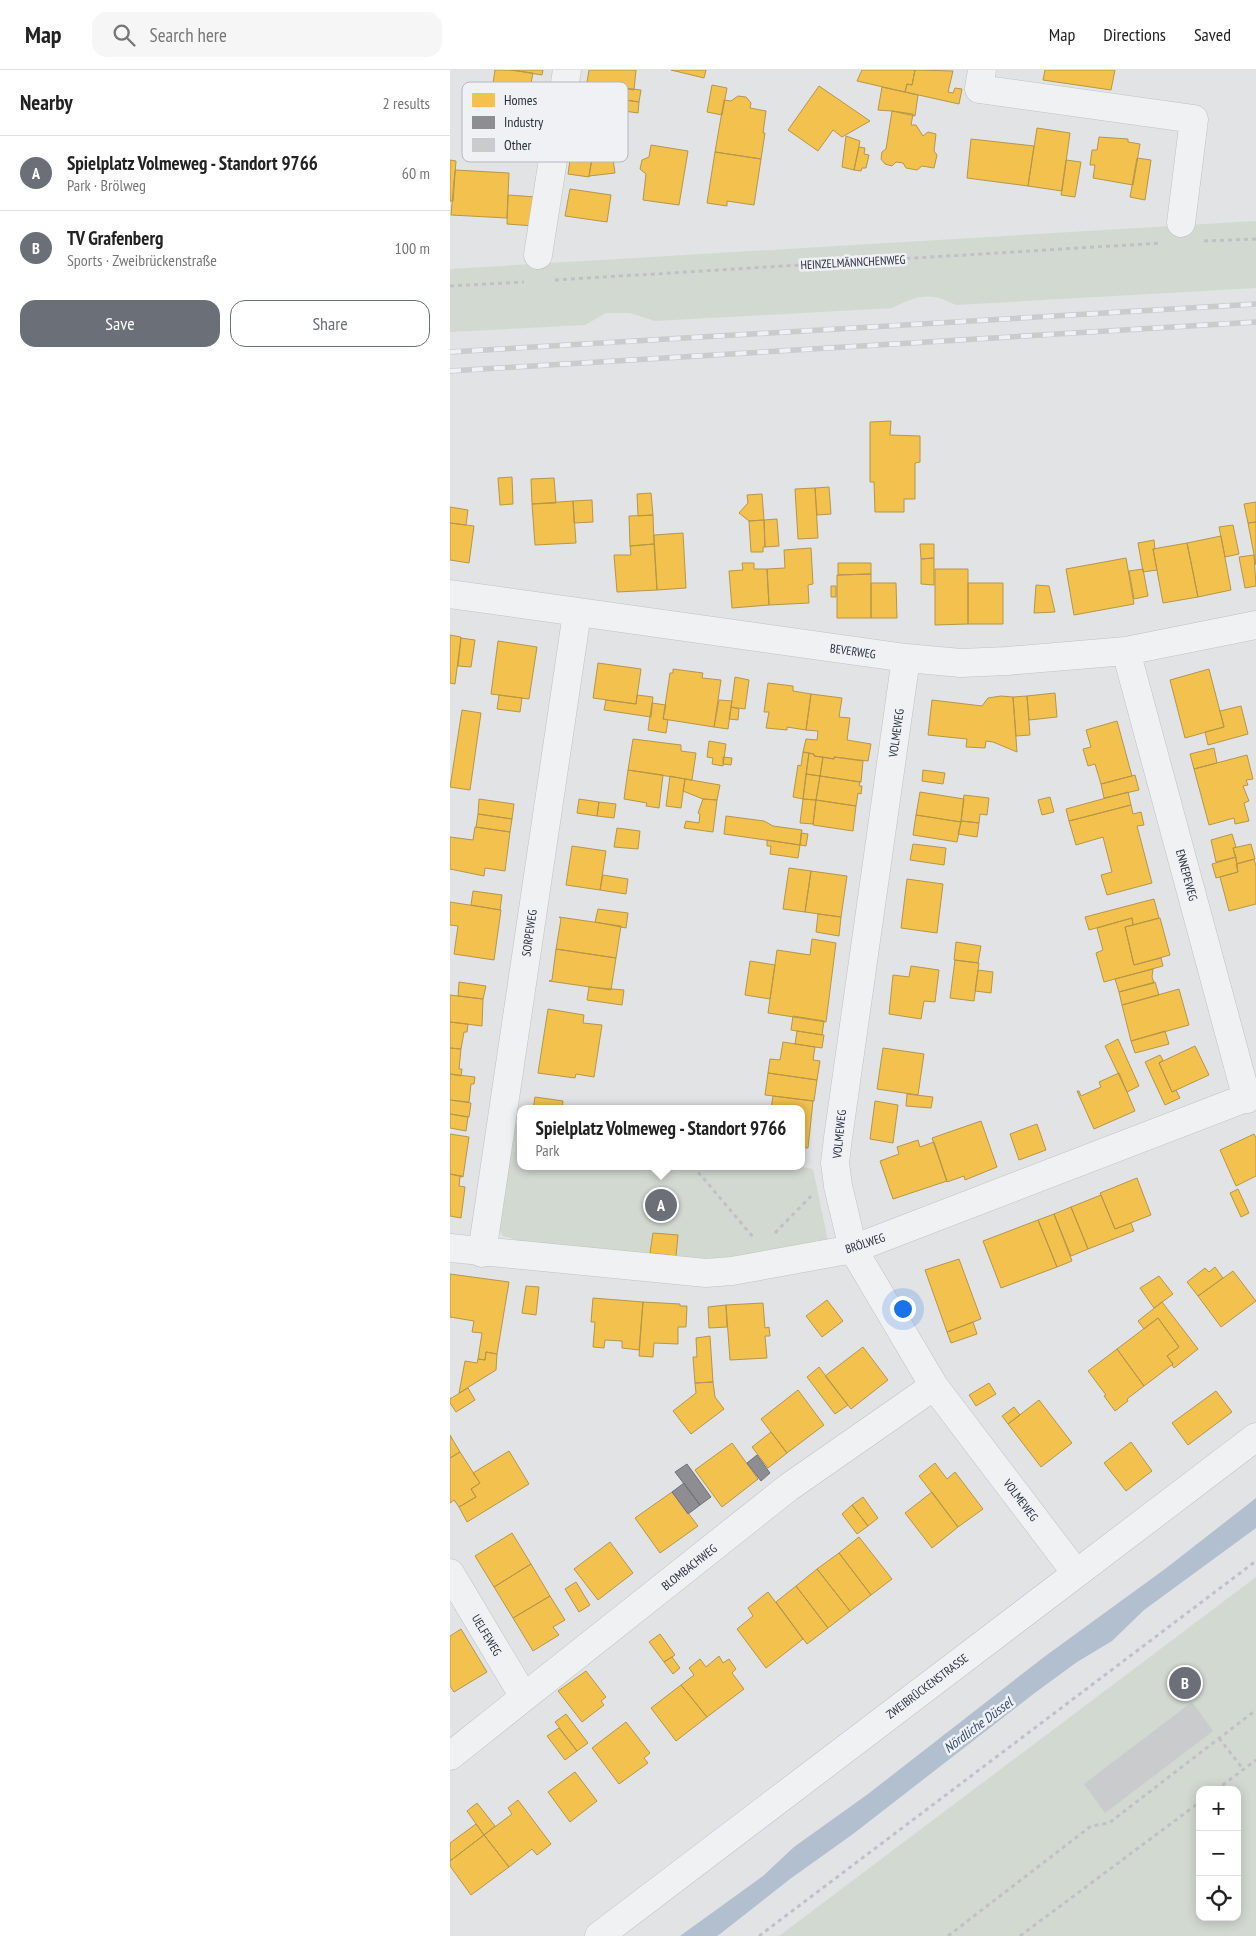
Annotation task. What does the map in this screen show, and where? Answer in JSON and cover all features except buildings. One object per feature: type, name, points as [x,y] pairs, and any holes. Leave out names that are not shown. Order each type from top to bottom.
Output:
[{"type":"street","points":[[982,70],[978,89],[1194,119],[1182,236]]},
{"type":"street","points":[[538,255],[553,162]]},
{"type":"street","name":"BEVERWEG","points":[[450,594],[906,658],[961,663],[1126,651],[1256,625]]},
{"type":"street","name":"SORPEWEG","points":[[482,1253],[577,613]]},
{"type":"street","name":"ENNEPEWEG","points":[[1126,651],[1251,1096]]},
{"type":"street","name":"VOLMEWEG","points":[[906,658],[838,1138],[835,1163],[838,1186],[853,1249],[934,1386],[1076,1573]]},
{"type":"street","name":"BRÖLWEG","points":[[450,1248],[482,1253],[706,1273],[732,1271],[853,1249],[1251,1096]]},
{"type":"street","name":"BLOMBACHWEG","points":[[450,1756],[789,1487],[934,1386]]},
{"type":"street","name":"ZWEIBRÜCKENSTRASSE","points":[[599,1936],[1256,1437]]},
{"type":"street","name":"UELFEWEG","points":[[450,1573],[524,1697]]},
{"type":"path","name":"HEINZELMÄNNCHENWEG","points":[[549,280],[1182,236],[1256,239]]},
{"type":"path","points":[[450,286],[529,282]]},
{"type":"path","points":[[696,1170],[755,1239]]},
{"type":"path","points":[[774,1234],[818,1189],[838,1186]]},
{"type":"path","points":[[759,1936],[1256,1561]]},
{"type":"path","points":[[948,1936],[1091,1826],[1109,1823],[1256,1710]]},
{"type":"path","points":[[1219,1738],[1243,1769]]},
{"type":"path","points":[[1221,1786],[1256,1760]]},
{"type":"path","points":[[1020,1936],[1196,1805]]},
{"type":"shaded area","points":[[1256,221],[1256,288],[956,305],[938,298],[923,297],[909,300],[892,308],[655,321],[630,313],[606,313],[585,325],[450,332],[450,269]]},
{"type":"shaded area","points":[[513,1124],[517,1124],[517,1170],[805,1170],[805,1168],[813,1169],[828,1241],[730,1263],[520,1241],[503,1236],[499,1230]]},
{"type":"shaded area","points":[[1256,1577],[1256,1936],[779,1936]]},
{"type":"water","name":"Nördliche Düssel","points":[[1256,1498],[1256,1528],[1144,1610],[1112,1641],[1077,1662],[1036,1692],[720,1934],[717,1936],[680,1936],[763,1876],[794,1847],[868,1794],[1044,1657],[1165,1569]]},
{"type":"railway","points":[[450,352],[1256,304]]},
{"type":"railway","points":[[450,371],[1256,322]]},
{"type":"place","name":"Spielplatz Volmeweg - Standort 9766","points":[[661,1205]]},
{"type":"place","name":"TV Grafenberg","points":[[1185,1683]]}]
